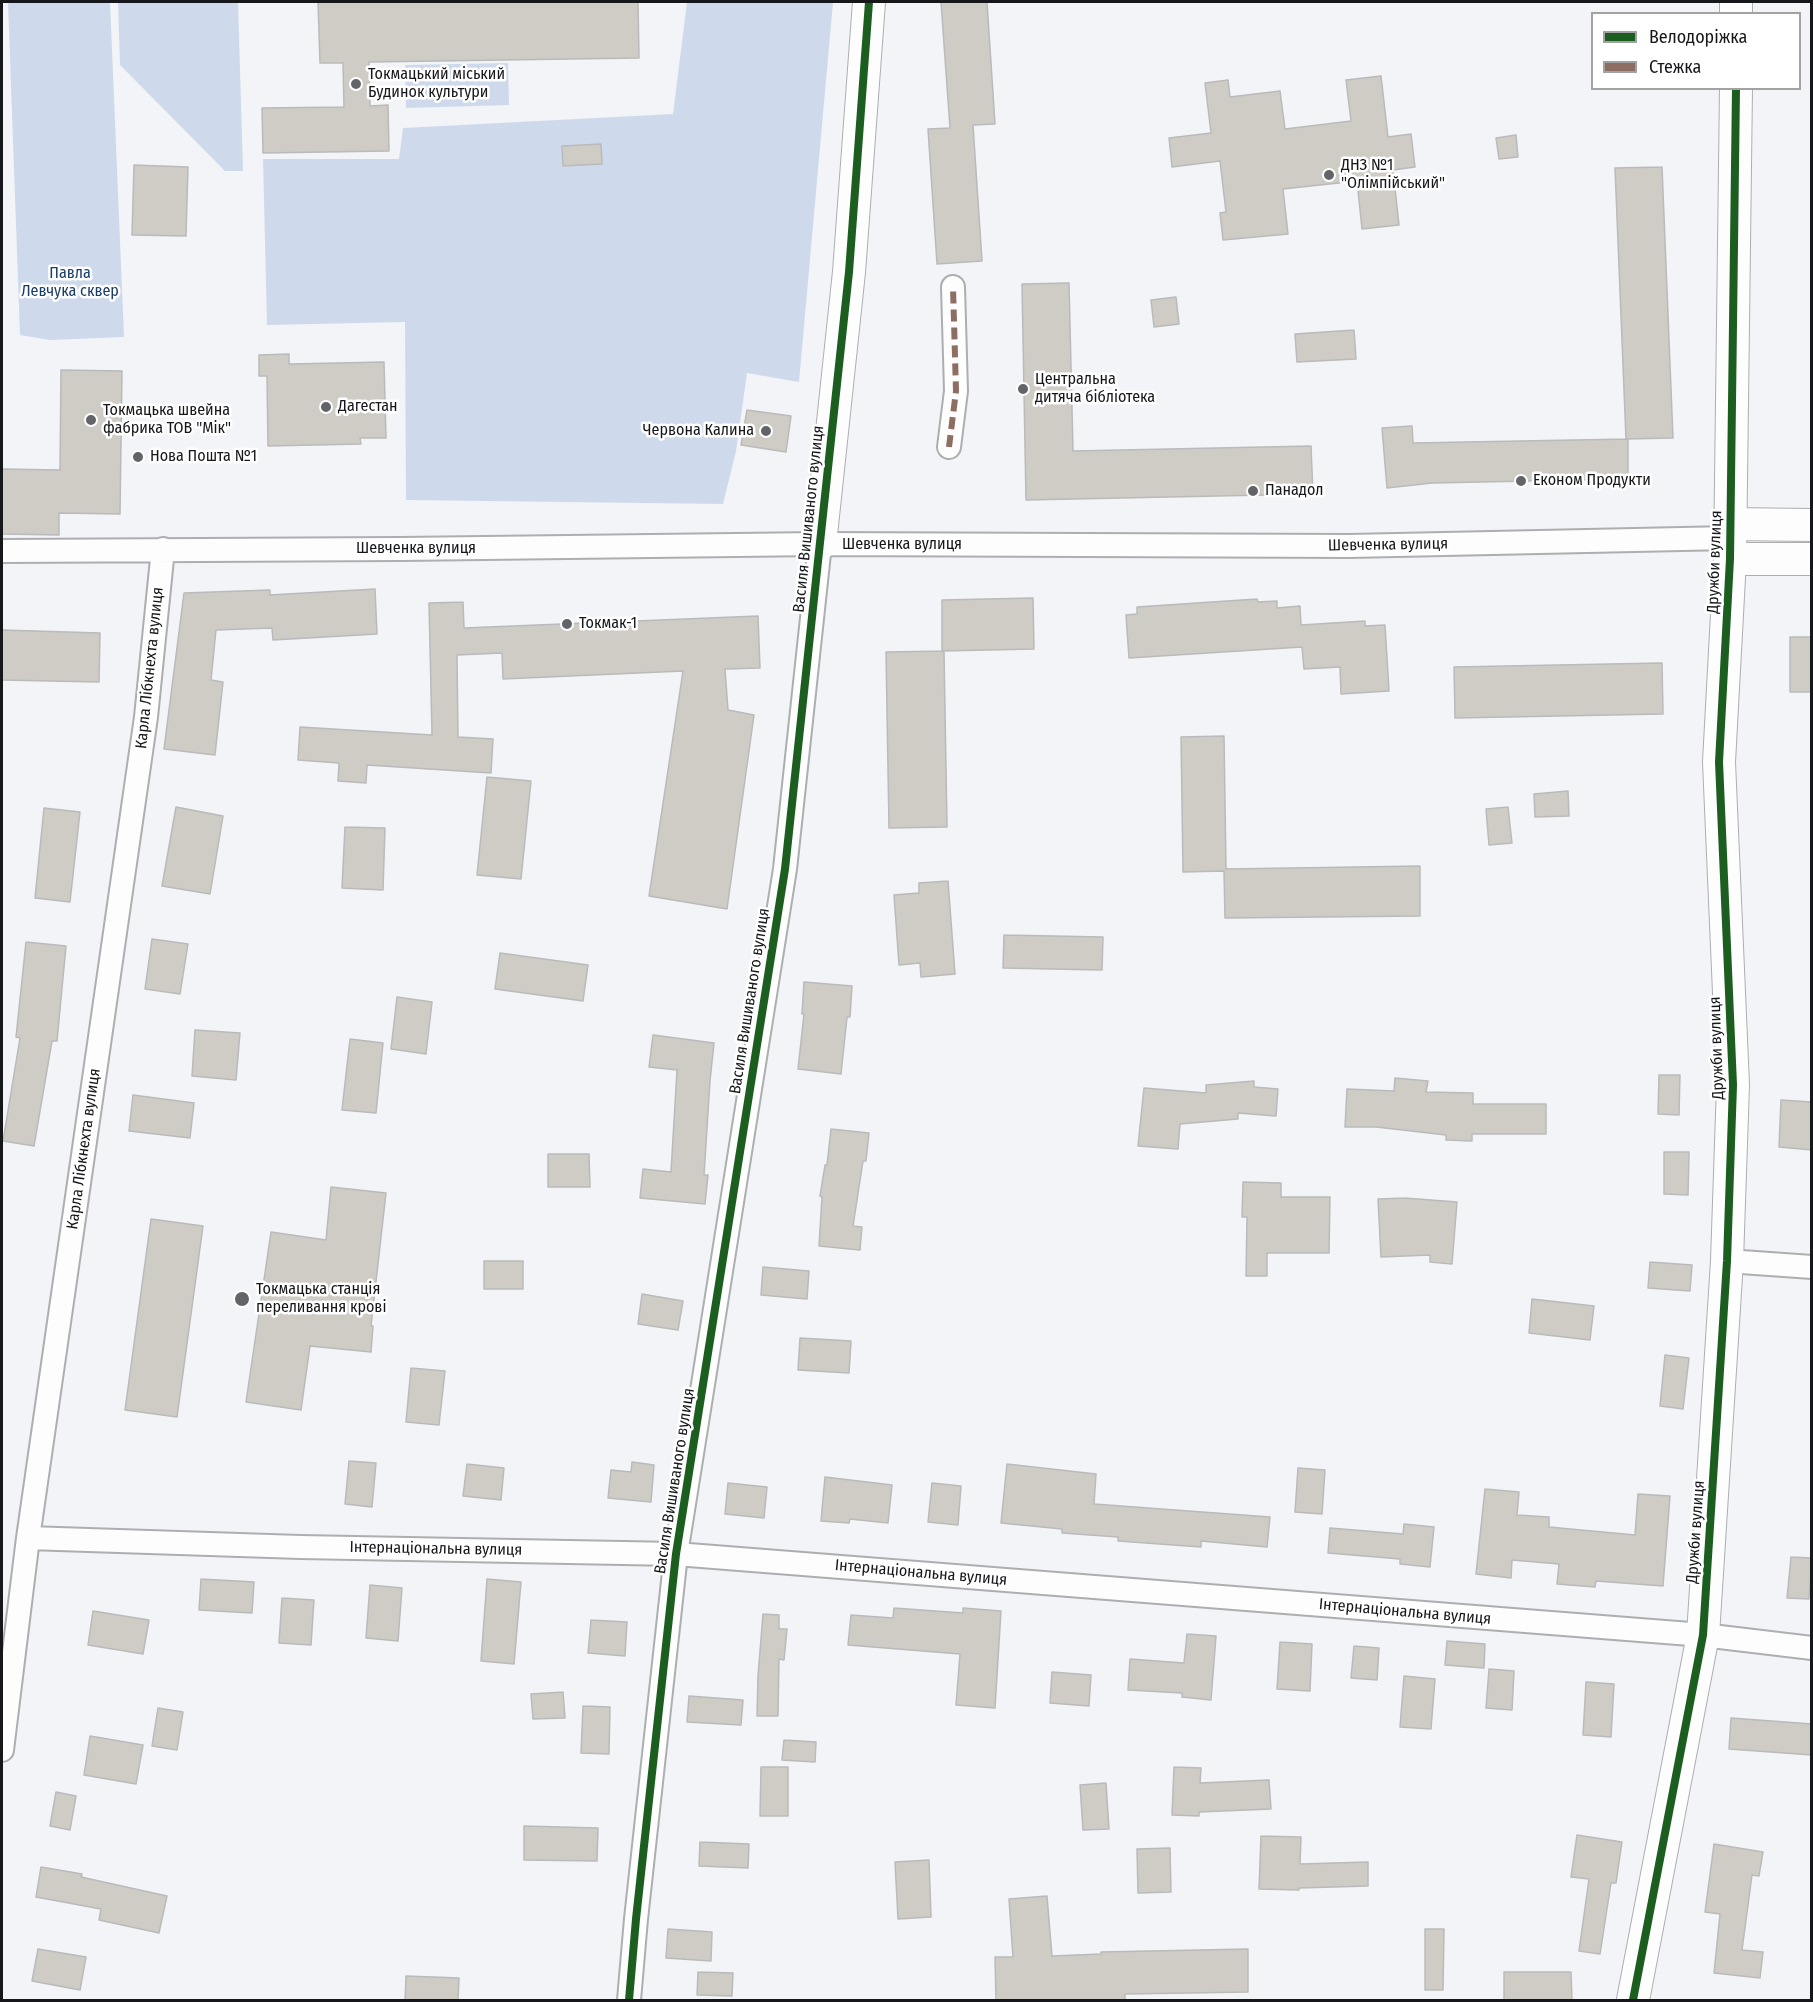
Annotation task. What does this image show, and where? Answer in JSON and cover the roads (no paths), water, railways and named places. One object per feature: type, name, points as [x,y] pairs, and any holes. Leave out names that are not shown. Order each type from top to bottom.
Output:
[{"type":"street","name":"Василя Вишиваного вулиця","points":[[629,2001],[676,1554],[785,869],[849,272],[868,2]]},
{"type":"street","name":"Дружби вулиця","points":[[1633,2001],[1703,1635],[1727,1261],[1733,1085],[1719,762],[1730,540],[1736,90]]},
{"type":"street","points":[[949,447],[956,391],[953,287]]},
{"type":"street","name":"Шевченка вулиця","points":[[2,551],[820,544],[1349,546],[1730,540],[1812,525]]},
{"type":"street","name":"Шевченка вулиця","points":[[1730,540],[1812,559]]},
{"type":"street","name":"Карла Лібкнехта вулиця","points":[[2,1750],[28,1538],[146,717],[163,549]]},
{"type":"street","points":[[1727,1261],[1812,1267]]},
{"type":"street","name":"Інтернаціональна вулиця","points":[[28,1538],[312,1547],[676,1554],[1703,1635],[1812,1648]]},
{"type":"place","name":"Токмацький міський Будинок культури","points":[[356,84]]},
{"type":"place","name":"ДНЗ №1 \"Олімпійський\"","points":[[1329,175]]},
{"type":"place","name":"Центральна дитяча бібліотека","points":[[1023,389]]},
{"type":"place","name":"Дагестан","points":[[326,407]]},
{"type":"place","name":"Токмацька швейна фабрика ТОВ \"Мік\"","points":[[91,420]]},
{"type":"place","name":"Червона Калина","points":[[766,431]]},
{"type":"place","name":"Нова Пошта №1","points":[[138,457]]},
{"type":"place","name":"Економ Продукти","points":[[1521,481]]},
{"type":"place","name":"Панадол","points":[[1253,491]]},
{"type":"place","name":"Токмак-1","points":[[567,624]]},
{"type":"place","name":"Токмацька станція переливання крові","points":[[242,1299]]},
{"type":"park label","name":"Павла Левчука сквер","points":[[70,283]]}]
